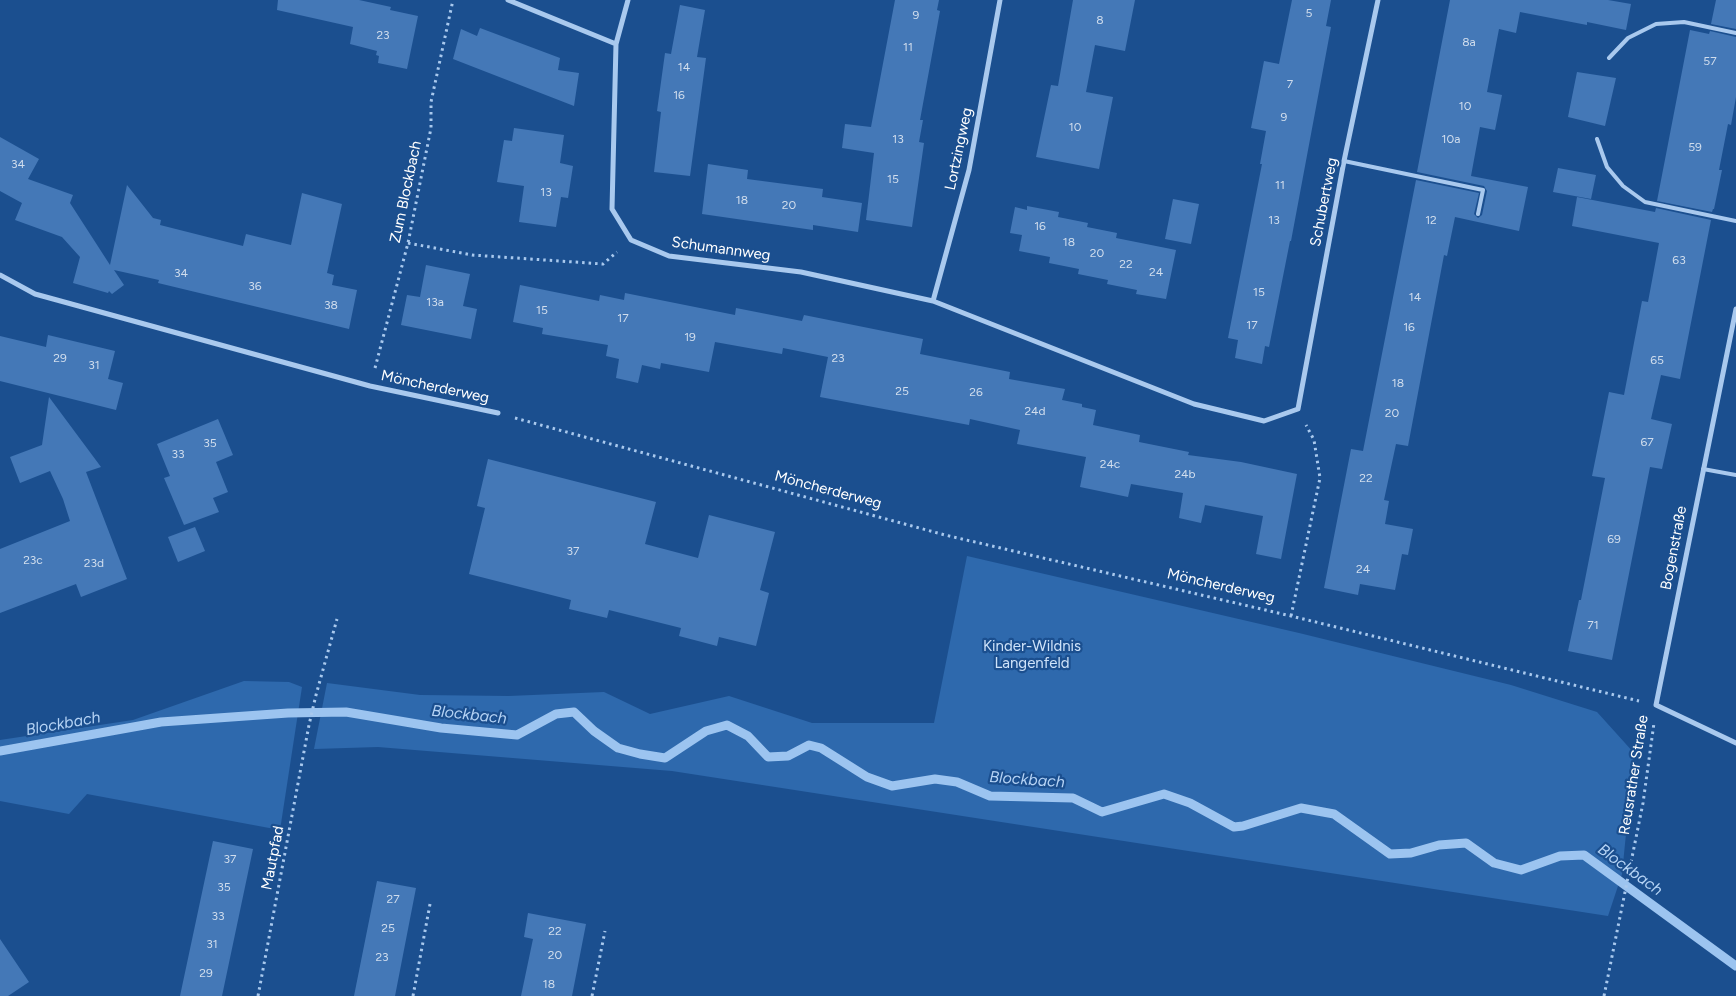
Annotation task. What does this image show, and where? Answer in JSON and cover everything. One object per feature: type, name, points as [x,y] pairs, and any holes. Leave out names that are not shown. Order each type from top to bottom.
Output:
[{"type":"street","points":[[508,0],[616,44]]},
{"type":"street","points":[[628,0],[616,44],[612,209],[631,240]]},
{"type":"street","name":"Lortzingweg","points":[[934,301],[969,170],[1000,0]]},
{"type":"street","name":"Schubertweg","points":[[1298,409],[1344,161],[1378,0]]},
{"type":"street","name":"Schumannweg","points":[[631,240],[669,256],[801,272],[934,301]]},
{"type":"street","name":"Möncherderweg","points":[[0,275],[35,294],[370,386],[498,413]]},
{"type":"street","points":[[934,301],[1194,404],[1264,421],[1298,409]]},
{"type":"street","name":"Bogenstraße","points":[[1656,705],[1736,309]]},
{"type":"street","points":[[1656,705],[1736,742]]},
{"type":"lane","points":[[1609,58],[1628,38],[1656,24],[1684,22],[1736,34]]},
{"type":"lane","points":[[1597,139],[1607,167],[1623,186],[1645,202],[1736,221]]},
{"type":"lane","points":[[1344,161],[1482,190],[1478,214]]},
{"type":"lane","points":[[1703,469],[1736,475]]},
{"type":"path","name":"Zum Blockbach","points":[[370,386],[408,243],[431,128],[432,102],[453,0]]},
{"type":"path","points":[[408,243],[472,255],[603,264],[631,240]]},
{"type":"path","points":[[1291,616],[1320,478],[1314,440],[1298,409]]},
{"type":"path","name":"Möncherderweg","points":[[498,413],[945,535],[1291,616],[1656,705]]},
{"type":"path","name":"Mautpfad","points":[[258,996],[309,725],[337,618]]},
{"type":"path","name":"Reusrather Straße","points":[[1604,996],[1643,803],[1656,705]]},
{"type":"path","points":[[413,996],[430,904]]},
{"type":"path","points":[[592,996],[605,931]]},
{"type":"green space","name":"Kinder-Wildnis Langenfeld","points":[[967,556],[1299,633],[1511,685],[1597,712],[1634,753],[1622,874],[1608,916],[672,771],[378,747],[314,749],[327,683],[420,695],[509,696],[604,692],[650,714],[729,696],[812,723],[934,723]]},
{"type":"green space","points":[[244,681],[289,682],[302,687],[280,830],[87,794],[69,814],[0,801],[0,740],[133,720]]},
{"type":"building","points":[[278,0],[359,0],[391,7],[390,10],[418,16],[407,69],[378,63],[379,56],[376,55],[377,51],[350,44],[353,27],[277,10]]},
{"type":"building","points":[[895,0],[939,0],[937,10],[940,11],[920,120],[923,120],[919,142],[924,143],[912,227],[866,220],[874,153],[842,148],[845,124],[871,127]]},
{"type":"building","points":[[1073,0],[1135,0],[1125,51],[1095,45],[1086,92],[1113,97],[1099,169],[1036,157],[1051,85],[1058,86]]},
{"type":"building","points":[[1292,0],[1331,0],[1326,26],[1331,27],[1291,241],[1269,347],[1265,346],[1262,364],[1235,358],[1238,340],[1228,338],[1262,164],[1260,164],[1266,131],[1251,128],[1264,61],[1279,64]]},
{"type":"building","points":[[1450,0],[1608,0],[1631,4],[1626,30],[1587,22],[1587,25],[1520,12],[1516,33],[1499,29],[1487,92],[1502,95],[1495,130],[1480,127],[1471,176],[1528,187],[1519,231],[1455,217],[1447,256],[1444,255],[1408,446],[1396,444],[1384,500],[1389,501],[1385,524],[1413,529],[1408,555],[1402,554],[1395,590],[1360,584],[1358,595],[1324,588],[1351,449],[1363,451],[1416,180],[1479,193],[1474,214],[1478,218],[1482,215],[1487,191],[1484,186],[1417,172]]},
{"type":"building","points":[[1716,0],[1736,0],[1736,29],[1711,24]]},
{"type":"building","points":[[680,5],[705,10],[697,57],[706,58],[690,176],[654,172],[661,112],[657,111],[665,53],[671,54]]},
{"type":"building","points":[[480,28],[560,58],[558,70],[579,73],[574,106],[453,59],[461,29],[477,36]]},
{"type":"building","points":[[1690,30],[1709,34],[1710,31],[1736,37],[1736,97],[1731,125],[1728,124],[1719,170],[1722,170],[1712,212],[1657,201]]},
{"type":"building","points":[[1577,72],[1616,78],[1605,126],[1568,117]]},
{"type":"building","points":[[514,128],[564,135],[560,163],[573,166],[568,198],[561,197],[556,227],[519,222],[524,186],[497,182],[504,140],[512,141]]},
{"type":"building","points":[[0,137],[39,159],[28,179],[73,195],[70,203],[110,265],[127,185],[153,218],[161,220],[160,225],[243,246],[246,234],[291,245],[302,193],[342,204],[327,273],[334,275],[332,285],[357,290],[349,329],[158,283],[159,280],[114,270],[124,285],[112,294],[109,291],[108,293],[73,283],[80,257],[62,237],[15,220],[22,203],[0,191]]},
{"type":"building","points":[[708,164],[748,170],[747,179],[823,189],[822,197],[862,203],[858,232],[813,225],[813,230],[702,214]]},
{"type":"building","points":[[1558,168],[1596,175],[1591,199],[1553,192]]},
{"type":"building","points":[[1577,197],[1655,212],[1656,208],[1711,220],[1680,379],[1661,375],[1651,419],[1672,424],[1662,469],[1650,467],[1612,660],[1568,651],[1579,600],[1581,600],[1605,478],[1592,476],[1609,392],[1624,395],[1642,301],[1648,302],[1659,243],[1572,226]]},
{"type":"building","points":[[1173,199],[1199,204],[1191,244],[1165,239]]},
{"type":"building","points":[[1027,206],[1059,212],[1058,217],[1088,223],[1087,227],[1117,233],[1116,238],[1176,250],[1166,299],[1136,294],[1137,290],[1107,284],[1108,280],[1078,274],[1079,269],[1049,263],[1050,257],[1019,251],[1022,235],[1010,233],[1015,207],[1027,210]]},
{"type":"building","points":[[426,265],[470,274],[463,306],[477,309],[471,339],[401,325],[407,295],[420,297]]},
{"type":"building","points":[[520,285],[599,301],[600,295],[624,300],[625,293],[735,315],[736,308],[802,321],[804,315],[923,339],[920,354],[1010,372],[1009,379],[1065,389],[1062,400],[1082,404],[1082,407],[1096,410],[1093,425],[1140,435],[1139,442],[1189,452],[1188,455],[1241,462],[1297,474],[1281,559],[1256,554],[1263,516],[1205,505],[1201,523],[1179,518],[1183,493],[1131,484],[1128,497],[1080,487],[1086,457],[1017,444],[1020,430],[970,419],[969,425],[820,397],[828,357],[783,348],[782,354],[715,342],[709,372],[661,363],[660,369],[642,365],[638,383],[616,378],[619,359],[606,356],[608,345],[542,334],[543,328],[513,322]]},
{"type":"building","points":[[48,335],[115,351],[108,379],[123,383],[116,410],[0,381],[0,336],[46,347]]},
{"type":"building","points":[[49,397],[101,467],[86,472],[127,579],[81,597],[76,584],[0,613],[0,549],[70,521],[63,499],[50,471],[20,483],[10,457],[42,445]]},
{"type":"building","points":[[218,419],[233,455],[216,462],[228,492],[213,498],[219,512],[184,525],[164,478],[170,476],[157,444]]},
{"type":"building","points":[[488,459],[656,502],[645,544],[698,558],[709,515],[775,532],[760,590],[769,593],[756,646],[719,637],[717,646],[679,636],[681,628],[609,610],[607,618],[569,609],[571,600],[469,574],[485,508],[477,506]]},
{"type":"building","points":[[195,527],[205,551],[178,562],[168,537]]},
{"type":"building","points":[[213,841],[253,849],[222,996],[180,996]]},
{"type":"building","points":[[377,881],[416,888],[395,996],[354,996]]},
{"type":"building","points":[[528,913],[586,924],[572,996],[521,996],[533,939],[524,937]]},
{"type":"building","points":[[0,939],[29,982],[8,996],[0,996]]},
{"type":"waterway","name":"Blockbach","points":[[0,751],[161,722],[288,713],[346,712],[441,728],[517,735],[556,714],[574,712],[594,731],[618,748],[665,758],[706,731],[727,725],[748,736],[768,757],[788,756],[809,745],[821,748],[867,777],[892,786],[935,779],[957,782],[990,796],[1073,798],[1102,812],[1164,794],[1190,803],[1234,827],[1301,808],[1334,814],[1390,854],[1411,853],[1439,845],[1466,843],[1494,863],[1521,870],[1560,856],[1584,855],[1736,966]]}]
